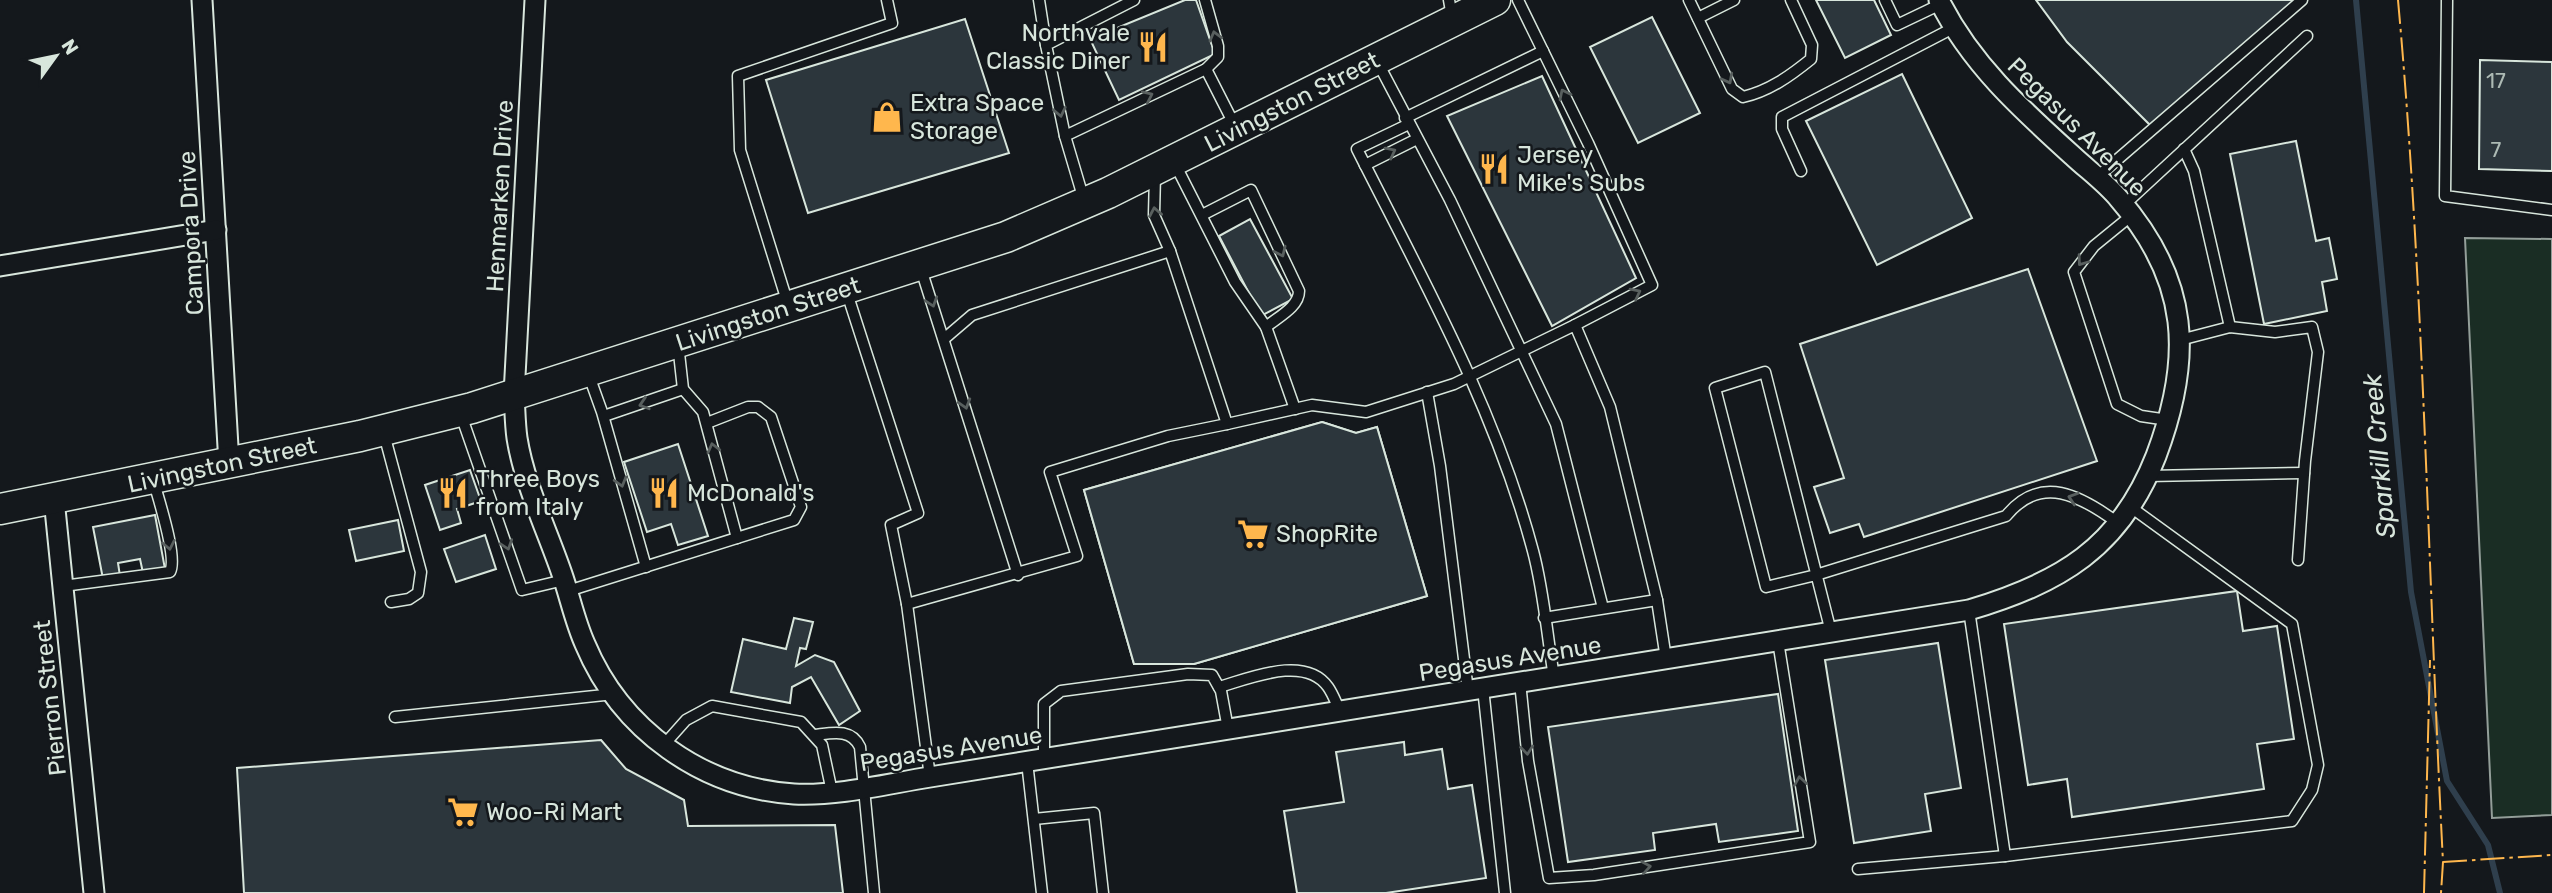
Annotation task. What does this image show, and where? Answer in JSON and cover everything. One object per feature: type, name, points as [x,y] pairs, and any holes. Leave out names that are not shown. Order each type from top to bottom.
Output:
[{"type":"main road","name":"Livingston Street","points":[[0,509],[229,464],[460,411],[920,266],[1023,230],[1086,204],[1376,60],[1451,11],[1495,0]]},
{"type":"street","name":"Campora Drive","points":[[202,0],[229,464]]},
{"type":"street","name":"Henmarken Drive","points":[[514,395],[535,0]]},
{"type":"street","name":"Pegasus Avenue","points":[[514,395],[517,438],[585,644],[615,694],[662,747],[694,767],[724,780],[757,789],[794,794],[832,792],[1969,610],[2017,596],[2049,580],[2078,561],[2119,524],[2132,508],[2148,476],[2168,420],[2180,363],[2180,340],[2173,292],[2152,248],[2128,210],[1985,72],[1940,2]]},
{"type":"street","points":[[0,266],[216,230]]},
{"type":"street","name":"Pierron Street","points":[[54,499],[94,893]]},
{"type":"lane","points":[[789,308],[740,150],[738,76],[892,23],[887,0]]},
{"type":"lane","points":[[1039,0],[1065,136],[1086,204]]},
{"type":"lane","points":[[1046,45],[1133,0]]},
{"type":"lane","points":[[1065,136],[1206,69],[1218,57],[1218,46],[1205,0]]},
{"type":"lane","points":[[907,604],[1018,575],[1077,556],[1050,472],[1168,436],[1312,405],[1366,412],[1471,376],[1651,285],[1517,0]]},
{"type":"lane","points":[[1689,0],[1732,89],[1743,97],[1769,88],[1811,59],[1812,45],[1791,0]]},
{"type":"lane","points":[[1698,18],[1734,0]]},
{"type":"lane","points":[[1885,0],[1897,25],[1940,2]]},
{"type":"lane","points":[[2096,178],[2302,0]]},
{"type":"lane","points":[[2446,0],[2445,196],[2552,210]]},
{"type":"lane","points":[[1801,172],[1782,128],[1782,117],[1955,27]]},
{"type":"lane","points":[[2168,420],[2141,416],[2117,404],[2074,272],[2094,246],[2183,149],[2307,36]]},
{"type":"lane","points":[[1543,51],[1357,149],[1471,376],[1533,552],[1554,677]]},
{"type":"lane","points":[[1376,60],[1450,200],[1556,424],[1603,608]]},
{"type":"lane","points":[[1206,69],[1237,130]]},
{"type":"lane","points":[[1365,165],[1417,139]]},
{"type":"lane","points":[[2183,149],[2194,171],[2230,327]]},
{"type":"lane","points":[[1165,166],[1202,215],[1235,282],[1266,327],[1296,409]]},
{"type":"lane","points":[[1165,166],[1154,215],[1170,251],[1227,424]]},
{"type":"lane","points":[[1202,215],[1251,190],[1299,291],[1299,298],[1293,306],[1266,327]]},
{"type":"lane","points":[[944,339],[972,315],[1170,251]]},
{"type":"lane","points":[[920,266],[1018,575]]},
{"type":"lane","points":[[846,289],[918,513],[891,525],[907,604],[930,777]]},
{"type":"lane","points":[[1575,325],[1611,407],[1657,600],[1666,659]]},
{"type":"lane","points":[[2180,340],[2230,327],[2275,332],[2312,327],[2318,352],[2304,473],[2298,560]]},
{"type":"lane","points":[[677,344],[683,389],[703,412],[707,423],[737,538]]},
{"type":"lane","points":[[588,372],[604,416],[646,567]]},
{"type":"lane","points":[[1831,632],[1816,575],[1765,372],[1715,388],[1766,587],[1816,575],[2006,516],[2022,499],[2042,490],[2074,496],[2097,507],[2119,524]]},
{"type":"lane","points":[[604,416],[683,389]]},
{"type":"lane","points":[[1427,393],[1505,893]]},
{"type":"lane","points":[[460,411],[522,590],[566,585],[646,567],[794,520],[801,507],[771,417],[758,407],[748,407],[707,423]]},
{"type":"lane","points":[[383,430],[421,572],[418,593],[391,602]]},
{"type":"lane","points":[[2148,476],[2304,473]]},
{"type":"lane","points":[[63,586],[170,572],[173,566],[153,479]]},
{"type":"lane","points":[[1858,869],[2005,856],[2292,821],[2312,790],[2318,765],[2292,624],[2132,508]]},
{"type":"lane","points":[[1544,618],[1657,600]]},
{"type":"lane","points":[[1969,610],[2005,856]]},
{"type":"lane","points":[[1520,682],[1528,761],[1549,878],[1594,875],[1810,842],[1778,641]]},
{"type":"lane","points":[[1219,687],[1268,673],[1306,672],[1327,685],[1340,711]]},
{"type":"lane","points":[[1042,893],[1034,819],[1036,760],[1044,704],[1061,691],[1188,674],[1212,675],[1219,687],[1228,729]]},
{"type":"lane","points":[[395,717],[615,694]]},
{"type":"lane","points":[[662,747],[686,720],[712,706],[801,722],[822,745],[832,792]]},
{"type":"lane","points":[[815,735],[840,732],[857,740],[874,893]]},
{"type":"lane","points":[[1034,819],[1094,813],[1103,893]]},
{"type":"green space","points":[[2465,238],[2552,239],[2552,815],[2492,818]]},
{"type":"building","name":"Northvale Classic Diner","points":[[1185,0],[1196,0],[1215,54],[1119,100],[1090,39]]},
{"type":"building","points":[[1816,0],[1874,0],[1891,35],[1845,58]]},
{"type":"building","points":[[2036,0],[2298,0],[2155,130],[2067,42]]},
{"type":"building","points":[[1652,17],[1700,113],[1638,143],[1590,47]]},
{"type":"building","name":"Extra Space Storage","points":[[965,19],[1009,153],[808,213],[766,80]]},
{"type":"building","points":[[2480,60],[2552,62],[2552,171],[2479,169]]},
{"type":"building","points":[[1902,74],[1972,218],[1877,265],[1806,121]]},
{"type":"building","points":[[1542,76],[1636,278],[1552,326],[1447,116]]},
{"type":"building","points":[[2296,141],[2316,241],[2329,238],[2337,279],[2322,282],[2327,311],[2264,324],[2230,154]]},
{"type":"building","points":[[1250,219],[1293,299],[1261,316],[1219,236]]},
{"type":"building","points":[[2028,269],[2097,461],[1864,537],[1859,524],[1830,533],[1814,487],[1844,478],[1800,344]]},
{"type":"building","name":"ShopRite","points":[[1322,422],[1356,433],[1377,427],[1427,596],[1194,664],[1134,664],[1084,490]]},
{"type":"building","name":"ShopRite","points":[[1322,422],[1356,433],[1377,427],[1427,596],[1194,664],[1134,664],[1084,490]]},
{"type":"building","name":"McDonald's","points":[[678,444],[708,536],[678,545],[671,524],[647,532],[624,462]]},
{"type":"building","name":"Three Boys from Italy","points":[[470,470],[481,501],[457,509],[461,523],[440,530],[425,485]]},
{"type":"building","points":[[155,515],[165,569],[143,573],[140,559],[118,563],[120,576],[103,579],[93,527]]},
{"type":"building","points":[[398,520],[404,551],[356,561],[349,530]]},
{"type":"building","points":[[485,535],[496,569],[456,582],[444,549]]},
{"type":"building","points":[[2237,591],[2243,631],[2277,626],[2294,739],[2257,744],[2264,789],[2072,817],[2067,779],[2028,785],[2004,624]]},
{"type":"building","points":[[794,618],[813,622],[806,649],[800,648],[796,666],[815,655],[834,662],[860,711],[839,725],[811,677],[792,687],[790,703],[731,692],[743,639],[786,649]]},
{"type":"building","points":[[1938,643],[1961,788],[1925,794],[1931,831],[1854,843],[1825,660]]},
{"type":"building","points":[[1778,694],[1798,831],[1719,842],[1716,824],[1653,833],[1655,850],[1568,862],[1548,727]]},
{"type":"building","name":"Woo-Ri Mart","points":[[601,740],[626,769],[684,800],[688,826],[835,825],[843,893],[244,893],[237,768]]},
{"type":"building","points":[[1404,742],[1405,755],[1442,749],[1448,789],[1472,785],[1486,878],[1386,893],[1297,893],[1284,811],[1344,802],[1336,752]]},
{"type":"waterway","name":"Sparkill Creek","points":[[2356,0],[2411,592],[2447,781],[2488,845],[2500,893]]},
{"type":"power","points":[[2398,0],[2420,322],[2443,862],[2441,893]]},
{"type":"power","points":[[2424,893],[2430,660]]},
{"type":"power","points":[[2443,862],[2552,855]]},
{"type":"place","name":"Northvale Classic Diner","points":[[1153,47]]},
{"type":"place","name":"Extra Space Storage","points":[[887,117]]},
{"type":"place","name":"Jersey Mike's Subs","points":[[1494,169]]},
{"type":"place","name":"Three Boys from Italy","points":[[453,493]]},
{"type":"place","name":"McDonald's","points":[[664,493]]},
{"type":"place","name":"ShopRite","points":[[1253,534]]},
{"type":"place","name":"Woo-Ri Mart","points":[[463,812]]}]
